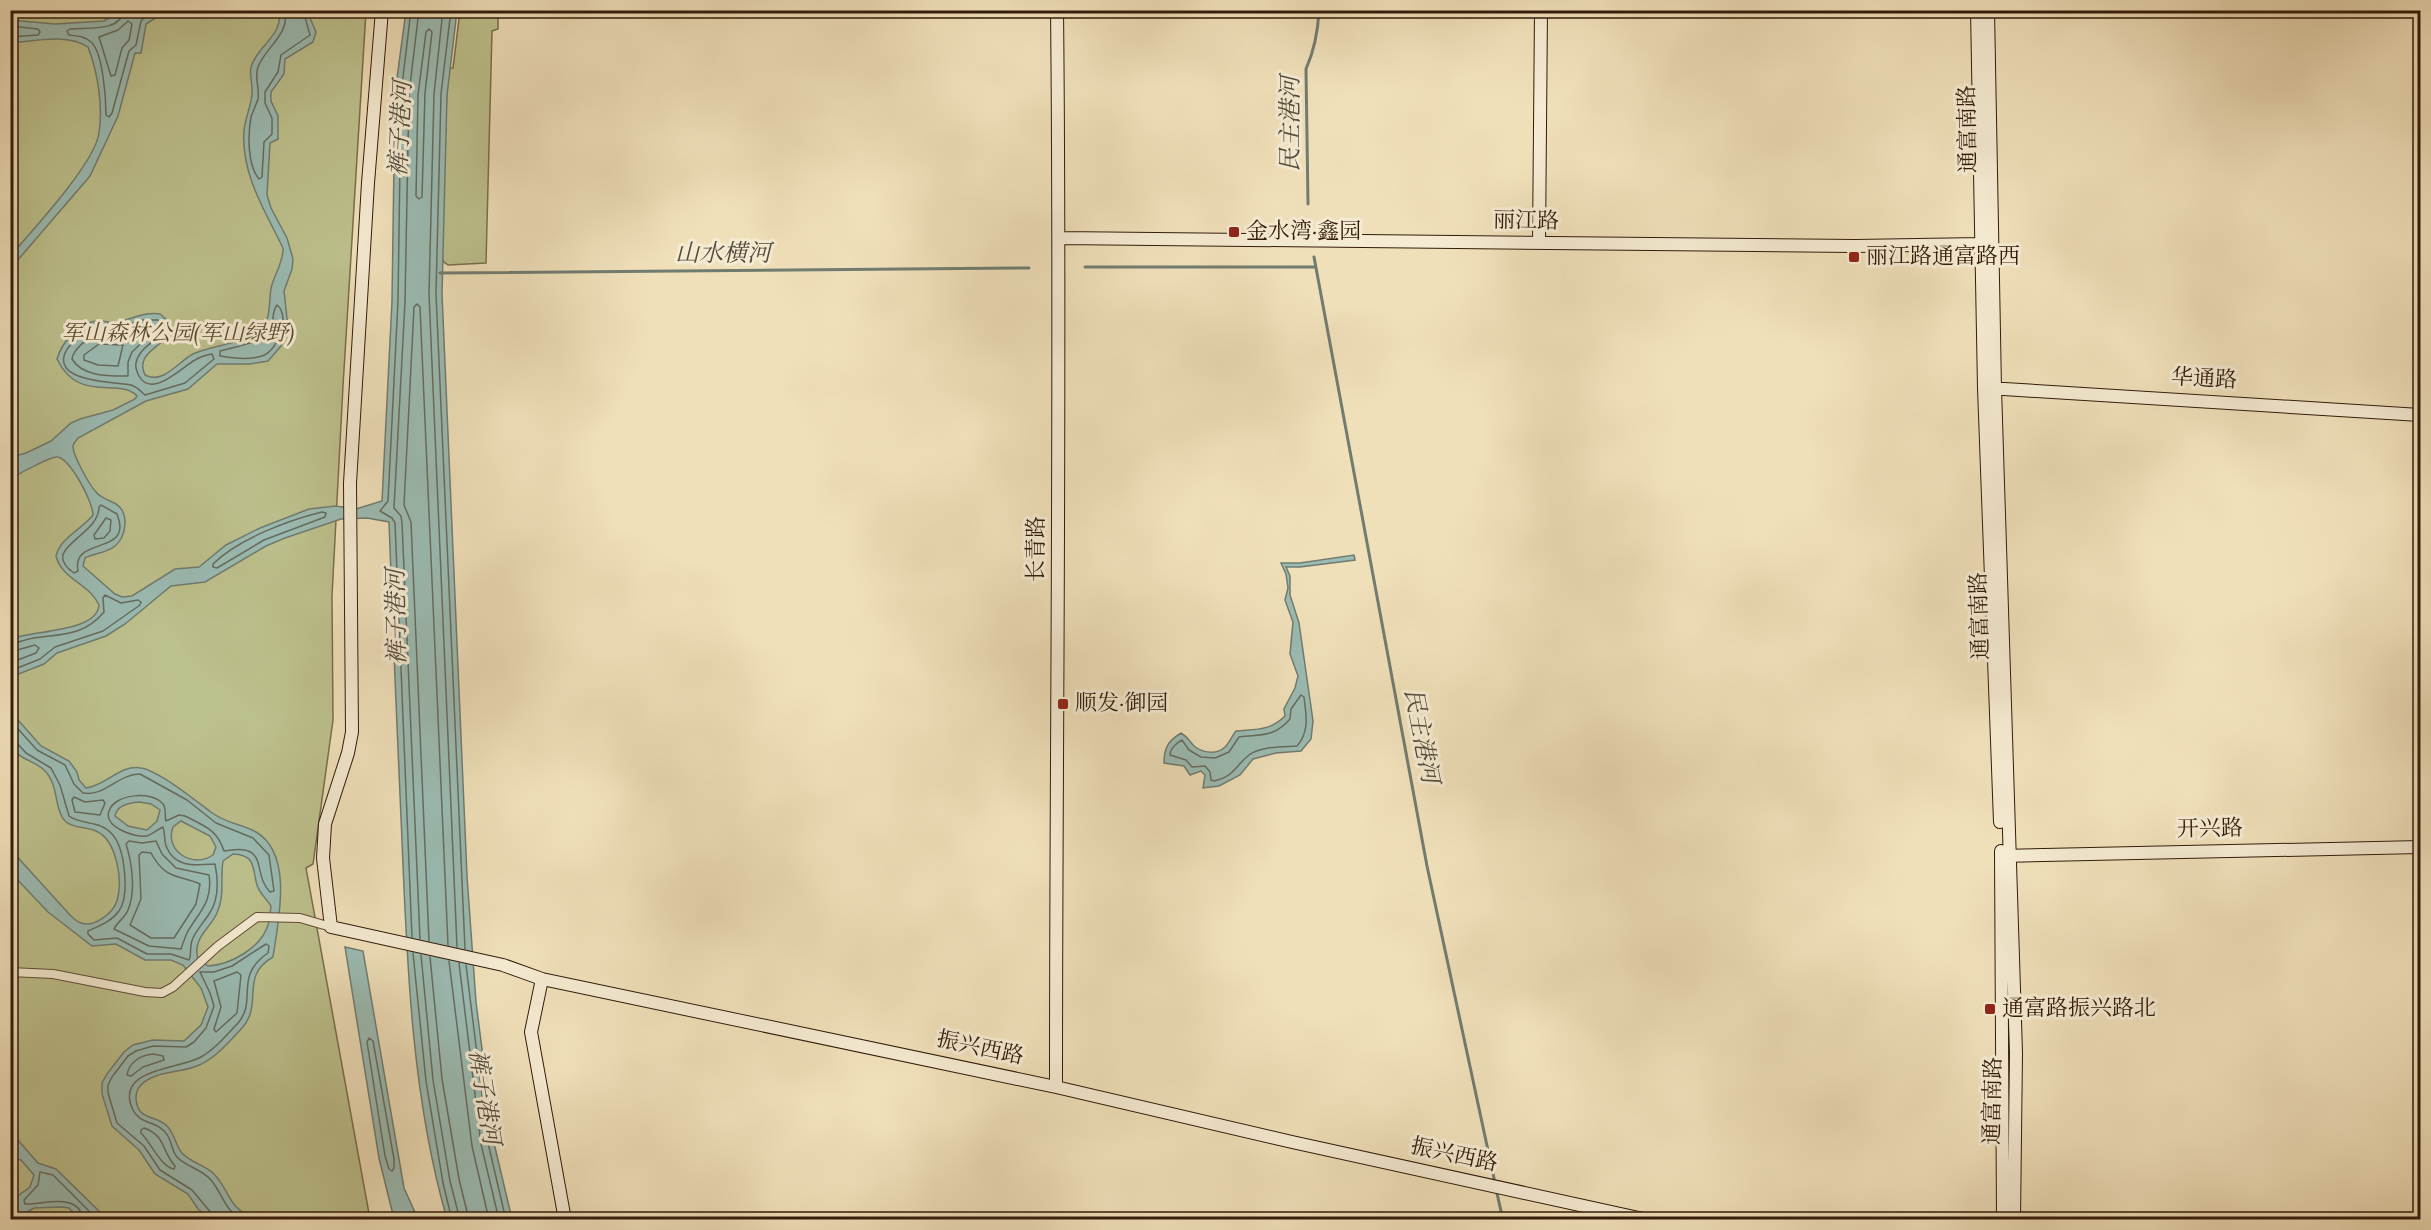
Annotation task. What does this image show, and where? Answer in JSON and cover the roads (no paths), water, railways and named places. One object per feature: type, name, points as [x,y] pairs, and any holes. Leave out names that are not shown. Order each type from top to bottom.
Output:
[{"type":"street","points":[[10,972],[53,974],[154,993],[166,992],[202,959],[257,917],[300,918],[332,927],[323,858],[325,824],[348,753],[352,732],[350,505],[368,183],[382,10]]},
{"type":"street","name":"长青路","points":[[1056,1087],[1060,238],[1057,10]]},
{"type":"street","points":[[1539,243],[1541,10]]},
{"type":"street","name":"通富南路","points":[[1977,10],[2005,856],[2016,1053],[2014,1220]]},
{"type":"street","name":"通富南路","points":[[1986,244],[1988,10]]},
{"type":"street","name":"丽江路","points":[[1060,238],[1855,246],[1986,244]]},
{"type":"street","name":"华通路","points":[[1990,388],[2421,415]]},
{"type":"street","name":"开兴路","points":[[2005,856],[2421,847]]},
{"type":"street","name":"通富南路","points":[[2003,1220],[2005,856]]},
{"type":"street","name":"振兴西路","points":[[332,927],[503,965],[542,979],[1056,1087],[1292,1142],[1648,1220]]},
{"type":"street","points":[[542,979],[531,1032],[565,1220]]},
{"type":"water","points":[[120,11],[158,11],[157,17],[146,24],[141,53],[135,53],[118,116],[90,176],[11,268],[11,255],[75,178],[95,146],[99,133],[100,101],[97,79],[88,47],[60,39],[11,43],[11,20],[55,24],[104,21]]},
{"type":"water","name":"裤子港河","points":[[279,11],[307,11],[316,32],[313,42],[285,59],[284,74],[271,92],[271,101],[278,116],[278,139],[270,143],[267,195],[271,208],[287,238],[293,259],[284,291],[288,328],[281,346],[268,361],[250,364],[217,364],[188,389],[146,401],[78,438],[73,445],[73,450],[86,477],[98,494],[120,508],[125,519],[124,531],[119,542],[108,550],[85,558],[83,566],[115,594],[122,597],[132,596],[175,569],[199,567],[226,545],[260,528],[309,509],[336,506],[356,509],[382,501],[392,301],[395,93],[406,11],[457,11],[447,95],[442,294],[467,876],[476,1002],[494,1143],[512,1219],[447,1219],[426,1127],[413,1032],[406,936],[389,522],[367,518],[341,519],[285,538],[266,546],[205,582],[171,586],[125,624],[106,636],[57,653],[44,664],[11,677],[11,639],[76,626],[95,614],[99,605],[89,591],[64,571],[56,556],[62,544],[93,515],[80,481],[68,465],[57,457],[42,462],[11,479],[11,457],[26,453],[51,441],[71,423],[113,410],[137,396],[130,391],[87,385],[76,381],[66,373],[57,359],[66,341],[77,330],[89,323],[116,322],[144,315],[160,314],[169,322],[170,330],[162,342],[149,352],[143,366],[145,375],[158,377],[193,354],[256,333],[267,320],[271,288],[282,258],[283,248],[250,177],[244,147],[244,131],[252,94],[251,67],[278,27]]},
{"type":"water","points":[[1354,555],[1355,560],[1286,567],[1290,576],[1290,595],[1299,623],[1313,721],[1311,739],[1301,751],[1276,753],[1253,759],[1240,775],[1219,786],[1203,788],[1205,775],[1201,771],[1190,775],[1184,766],[1164,763],[1168,745],[1181,733],[1194,746],[1206,752],[1214,752],[1222,750],[1236,731],[1268,727],[1285,716],[1284,709],[1295,688],[1298,676],[1290,654],[1293,622],[1285,600],[1288,588],[1286,574],[1281,563],[1300,563]]},
{"type":"water","points":[[10,711],[41,746],[69,761],[86,788],[126,769],[149,770],[217,816],[256,832],[268,842],[275,856],[281,890],[273,957],[257,973],[248,1019],[216,1055],[197,1066],[146,1080],[137,1091],[136,1098],[140,1111],[167,1126],[182,1153],[213,1173],[238,1209],[255,1219],[210,1219],[198,1209],[188,1194],[155,1174],[139,1150],[112,1126],[102,1094],[102,1083],[124,1052],[133,1045],[153,1040],[184,1041],[201,1025],[208,1007],[201,988],[183,965],[171,960],[145,960],[116,944],[92,946],[48,912],[11,873],[11,850],[70,915],[86,924],[97,921],[112,910],[119,893],[117,862],[109,843],[96,831],[72,825],[62,817],[52,783],[45,771],[13,749],[10,735]],"holes":[[[139,802],[151,804],[160,810],[157,821],[147,830],[128,826],[115,816],[121,807]],[[181,821],[210,836],[216,847],[213,855],[197,860],[182,855],[173,843],[171,836],[173,827]],[[233,854],[250,860],[258,888],[271,906],[270,918],[264,933],[252,948],[235,959],[208,966],[198,959],[197,945],[219,907],[222,894],[223,861]]]},
{"type":"water","points":[[345,947],[363,951],[404,1188],[418,1219],[394,1219],[379,1158]]},
{"type":"water","points":[[10,1131],[38,1163],[56,1169],[107,1219],[79,1219],[69,1208],[62,1207],[34,1208],[11,1219],[11,1201],[30,1187],[34,1175],[21,1160],[11,1158]]},
{"type":"waterway","name":"民主港河","points":[[1308,204],[1306,69],[1312,54],[1319,10]]},
{"type":"waterway","name":"民主港河","points":[[1314,257],[1427,866],[1495,1183]]},
{"type":"waterway","name":"山水横河","points":[[1085,267],[1316,267]]},
{"type":"waterway","name":"山水横河","points":[[440,273],[1029,268]]},
{"type":"waterway","name":"民主港河","points":[[1496,1189],[1503,1220]]},
{"type":"place","name":"金水湾·鑫园","points":[[1234,232]]},
{"type":"place","name":"丽江路通富路西","points":[[1854,257]]},
{"type":"place","name":"顺发·御园","points":[[1063,704]]},
{"type":"place","name":"通富路振兴路北","points":[[1990,1009]]},
{"type":"park label","name":"军山森林公园(军山绿野)","points":[[178,334]]}]
